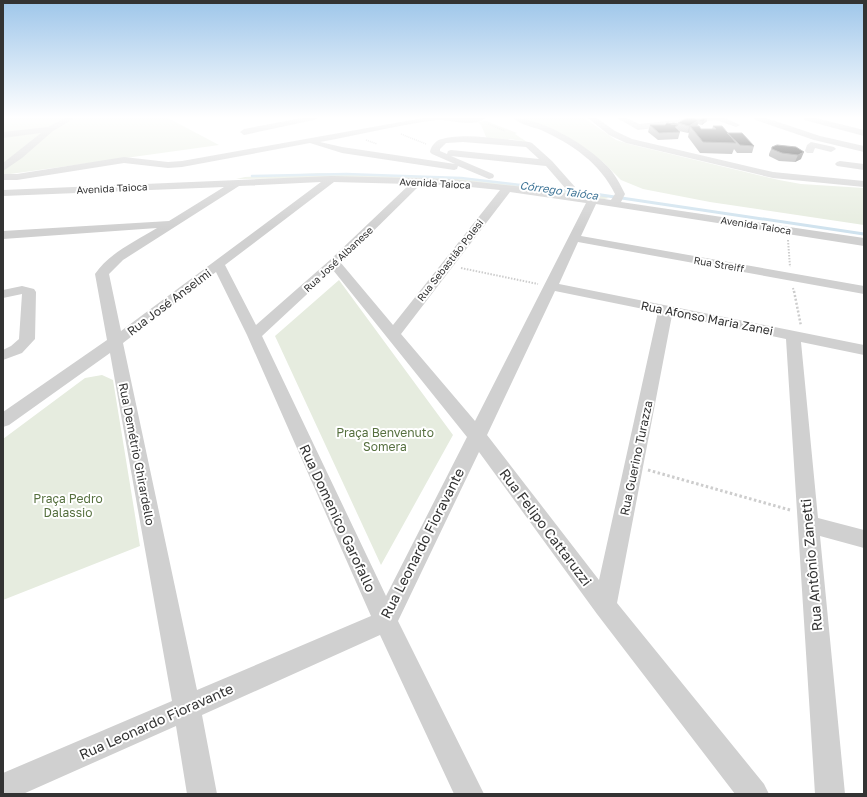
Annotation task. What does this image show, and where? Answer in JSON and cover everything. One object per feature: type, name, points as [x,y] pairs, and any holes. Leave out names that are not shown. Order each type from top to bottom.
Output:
[{"type":"street","points":[[3,168],[20,155]]},
{"type":"street","points":[[3,177],[17,177],[124,160],[174,165],[231,155]]},
{"type":"street","points":[[374,155],[594,192]]},
{"type":"street","points":[[446,155],[484,173]]},
{"type":"street","points":[[481,155],[549,163]]},
{"type":"street","points":[[540,155],[570,187]]},
{"type":"street","points":[[587,155],[605,169],[617,186],[618,198],[632,195]]},
{"type":"street","points":[[686,155],[773,176],[864,184]]},
{"type":"street","points":[[853,155],[864,157]]},
{"type":"street","points":[[840,164],[864,167]]},
{"type":"street","points":[[230,183],[238,176],[255,173],[332,170],[484,173]]},
{"type":"street","name":"Avenida Taioca","points":[[3,193],[332,179],[450,182],[506,188],[594,192],[618,198],[864,242]]},
{"type":"street","name":"Rua José Anselmi","points":[[3,421],[115,342],[332,179]]},
{"type":"street","name":"Rua José Albanese","points":[[254,335],[334,263],[420,181]]},
{"type":"street","name":"Rua Demétrio Ghirardello","points":[[202,794],[187,708],[102,274],[105,269],[119,257],[173,224],[230,183]]},
{"type":"street","name":"Rua Sebastião Polesi","points":[[394,333],[506,188]]},
{"type":"street","name":"Rua Leonardo Fioravante","points":[[3,788],[386,621],[574,238],[594,192]]},
{"type":"street","points":[[3,235],[173,224]]},
{"type":"street","name":"Rua Streiff","points":[[574,238],[864,290]]},
{"type":"street","name":"Rua Felipo Cattaruzzi","points":[[334,263],[394,333],[477,436],[605,606],[754,794]]},
{"type":"street","name":"Rua Domenico Garofallo","points":[[218,264],[254,335],[386,621],[468,794]]},
{"type":"street","name":"Rua Afonso Maria Zanei","points":[[550,286],[864,350]]},
{"type":"street","points":[[3,294],[22,290],[29,292],[27,339],[23,345],[16,350],[3,355]]},
{"type":"street","name":"Rua Guerino Turazza","points":[[605,606],[666,310]]},
{"type":"street","name":"Rua Antônio Zanetti","points":[[793,335],[830,794]]},
{"type":"street","points":[[808,520],[864,539]]},
{"type":"path","points":[[446,265],[550,286]]},
{"type":"path","points":[[634,466],[808,520]]},
{"type":"green space","points":[[3,155],[146,155],[3,175]]},
{"type":"green space","points":[[593,155],[676,155],[801,184],[864,188],[864,225],[710,202],[643,189],[621,180],[603,162]]},
{"type":"green space","points":[[319,173],[465,179],[582,192],[597,194],[609,198],[604,199],[524,188],[365,178],[236,179],[245,177]]},
{"type":"green space","name":"Praça Benvenuto Somera","points":[[339,280],[453,435],[381,565],[275,336]]},
{"type":"green space","name":"Praça Pedro Dalassio","points":[[102,375],[113,380],[140,546],[3,600],[3,439],[85,378]]},
{"type":"waterway","name":"Córrego Taióca","points":[[252,176],[346,174],[461,178],[594,194]]},
{"type":"waterway","name":"Córrego Taióca","points":[[588,193],[594,194]]},
{"type":"waterway","name":"Córrego Taióca","points":[[594,194],[864,234]]}]
